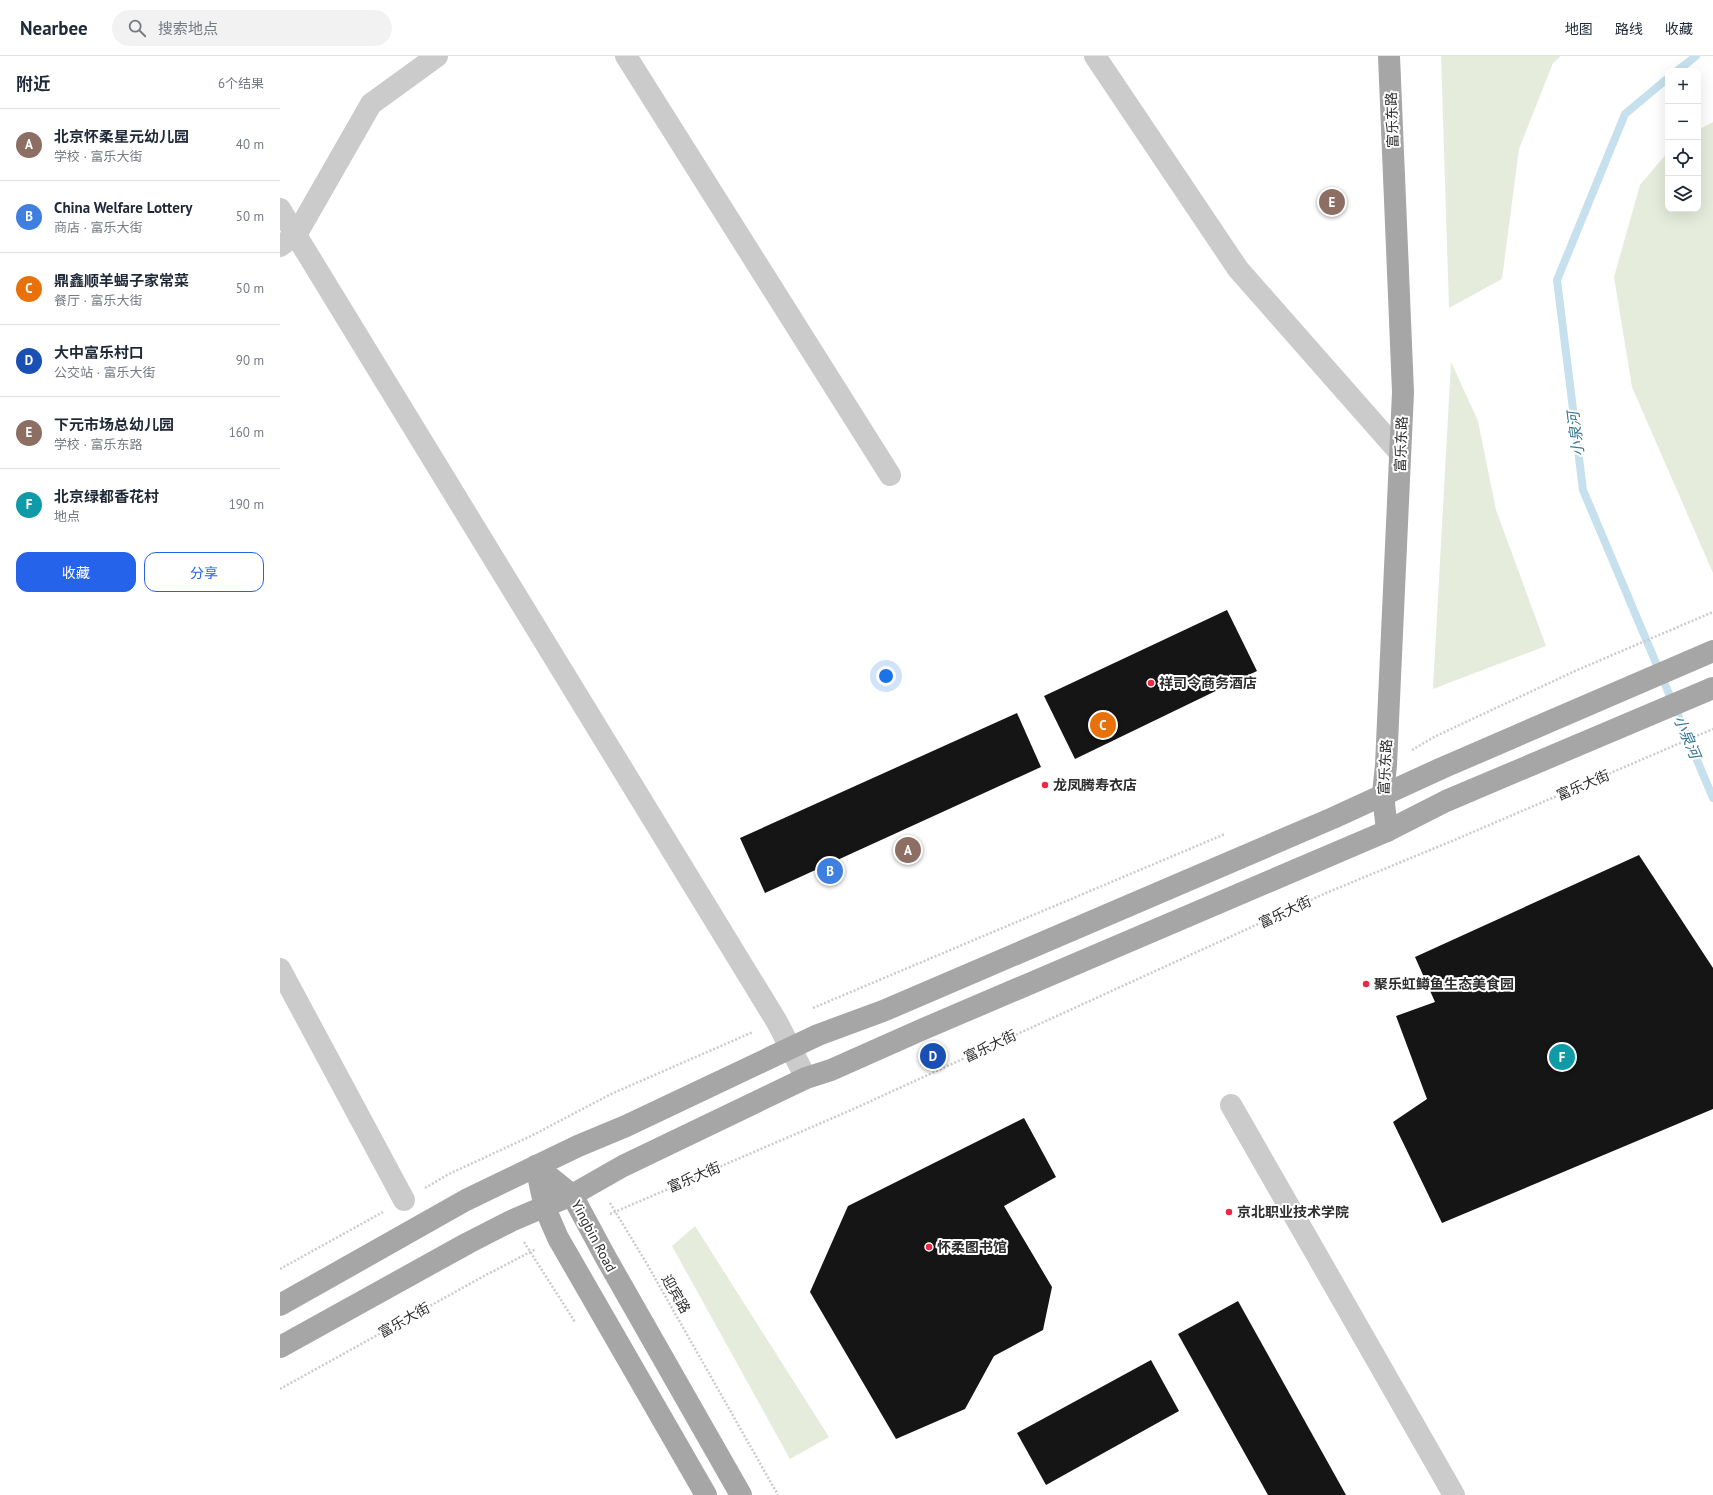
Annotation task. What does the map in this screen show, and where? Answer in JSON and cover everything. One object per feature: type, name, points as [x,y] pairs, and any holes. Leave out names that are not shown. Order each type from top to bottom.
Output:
[{"type":"main road","name":"富乐东路","points":[[1387,831],[1383,794],[1403,392],[1389,56]]},
{"type":"main road","points":[[280,1305],[466,1200],[536,1166],[818,1036],[883,1011],[1260,849],[1713,651]]},
{"type":"main road","points":[[280,1347],[468,1243],[511,1221],[545,1208],[572,1195],[623,1166],[806,1078],[831,1070],[921,1030],[1387,831],[1446,801],[1713,688]]},
{"type":"main road","points":[[536,1166],[545,1208],[558,1238],[706,1495]]},
{"type":"main road","name":"Yingbin Road","points":[[536,1166],[572,1195],[606,1258],[741,1495]]},
{"type":"street","points":[[288,241],[371,104],[437,56]]},
{"type":"street","points":[[626,56],[890,475]]},
{"type":"street","points":[[1095,56],[1238,269],[1400,453]]},
{"type":"street","points":[[280,209],[288,241],[777,1022],[792,1048],[806,1078]]},
{"type":"street","points":[[280,969],[404,1200]]},
{"type":"street","points":[[1231,1105],[1454,1495]]},
{"type":"path","points":[[1575,671],[1713,612]]},
{"type":"path","name":"富乐大街","points":[[589,1225],[615,1211],[849,1111],[1326,893],[1452,841],[1713,729]]},
{"type":"path","points":[[531,1136],[539,1137]]},
{"type":"path","name":"迎宾路","points":[[597,1181],[647,1264],[778,1495]]},
{"type":"path","name":"富乐大街","points":[[280,1389],[484,1276],[558,1238]]},
{"type":"green space","points":[[1441,56],[1561,56],[1553,63],[1519,149],[1502,279],[1449,308]]},
{"type":"green space","points":[[1713,122],[1713,573],[1632,387],[1614,277],[1640,185],[1665,156],[1665,212],[1701,212],[1701,128]]},
{"type":"green space","points":[[1451,362],[1478,421],[1496,510],[1546,646],[1433,689]]},
{"type":"green space","points":[[695,1226],[829,1437],[790,1459],[672,1246]]},
{"type":"building","name":"祥司令商务酒店","points":[[1227,610],[1257,671],[1075,759],[1044,696]]},
{"type":"building","points":[[1017,713],[1041,767],[765,893],[740,838]]},
{"type":"building","points":[[1639,855],[1713,968],[1713,1109],[1442,1223],[1393,1122],[1427,1099],[1396,1016],[1435,1002],[1415,957]]},
{"type":"building","name":"怀柔图书馆","points":[[1024,1118],[1056,1177],[1004,1206],[1052,1287],[1043,1330],[994,1356],[965,1409],[896,1439],[810,1292],[848,1206]]},
{"type":"building","points":[[1238,1301],[1346,1495],[1268,1495],[1178,1334]]},
{"type":"building","points":[[1151,1360],[1179,1411],[1046,1485],[1017,1433]]},
{"type":"waterway","name":"小泉河","points":[[1681,68],[1696,56]]},
{"type":"waterway","name":"小泉河","points":[[1665,81],[1625,114],[1557,280],[1583,490],[1713,798]]},
{"type":"place","name":"下元市场总幼儿园","points":[[1332,202]]},
{"type":"place","name":"祥司令商务酒店","points":[[1151,683]]},
{"type":"place","name":"鼎鑫顺羊蝎子家常菜","points":[[1103,725]]},
{"type":"place","name":"龙凤腾寿衣店","points":[[1045,785]]},
{"type":"place","name":"北京怀柔星元幼儿园","points":[[908,850]]},
{"type":"place","name":"China Welfare Lottery","points":[[830,871]]},
{"type":"place","name":"聚乐虹鳟鱼生态美食园","points":[[1366,984]]},
{"type":"place","name":"大中富乐村口","points":[[933,1056]]},
{"type":"place","name":"北京绿都香花村","points":[[1562,1057]]},
{"type":"place","name":"京北职业技术学院","points":[[1229,1212]]},
{"type":"place","name":"怀柔图书馆","points":[[929,1247]]}]
